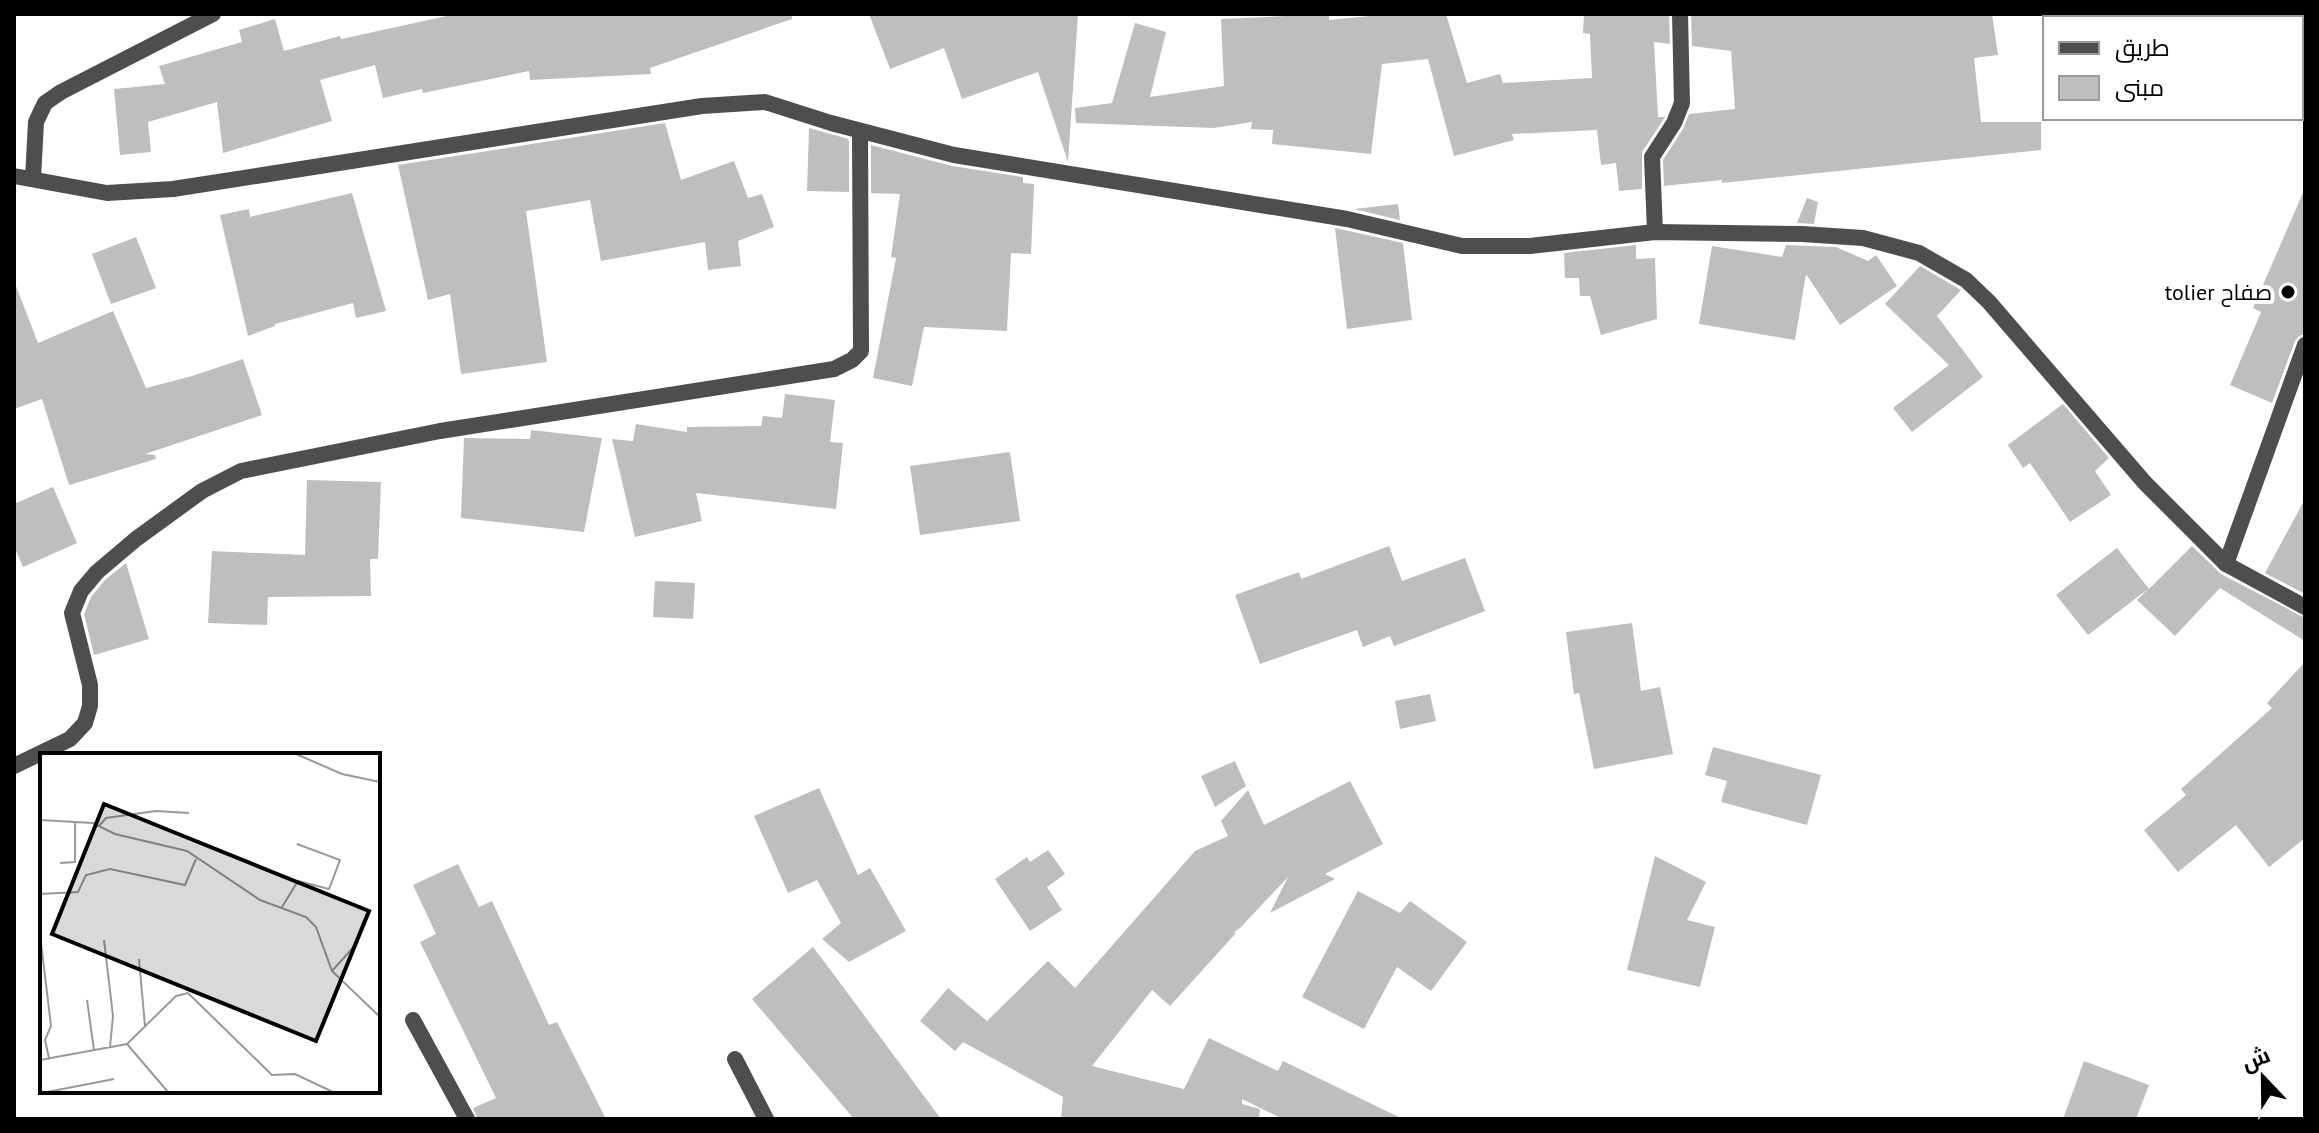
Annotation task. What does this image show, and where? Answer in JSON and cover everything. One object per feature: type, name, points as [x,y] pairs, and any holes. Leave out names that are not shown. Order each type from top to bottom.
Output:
[{"type":"street","points":[[33,179],[36,122],[45,103],[213,14]]},
{"type":"street","points":[[1655,232],[1652,157],[1674,123],[1682,103],[1680,14]]},
{"type":"street","points":[[14,176],[107,193],[173,189],[702,106],[765,102],[954,155],[1347,219],[1462,246],[1530,246],[1655,232],[1863,238],[1919,253],[1966,280],[1989,302],[2145,483],[2226,564],[2305,607]]},
{"type":"street","points":[[41,753],[70,739],[85,723],[90,706],[90,685],[72,613],[81,591],[97,572],[136,539],[202,491],[241,471],[440,431],[834,369],[852,360],[861,351],[860,131]]},
{"type":"street","points":[[2226,564],[2305,345]]},
{"type":"street","points":[[14,766],[40,753]]},
{"type":"street","points":[[413,1020],[467,1119]]},
{"type":"street","points":[[735,1059],[766,1119]]},
{"type":"building","points":[[456,14],[792,14],[792,19],[650,68],[651,74],[530,80],[529,71],[383,98],[375,65],[320,80],[332,121],[223,153],[217,102],[148,122],[151,152],[120,155],[114,89],[165,84],[159,66],[242,42],[239,30],[275,19],[284,51],[340,36],[341,39]]},
{"type":"building","points":[[869,14],[1078,14],[1068,162],[1038,72],[962,99],[944,48],[890,69]]},
{"type":"building","points":[[1329,14],[1329,20],[1391,14],[1446,14],[1467,83],[1500,74],[1503,83],[1592,78],[1590,34],[1583,33],[1584,14],[1669,14],[1670,44],[1654,42],[1658,117],[1665,117],[1642,152],[1642,189],[1619,191],[1616,163],[1601,165],[1597,130],[1512,134],[1514,140],[1454,156],[1428,59],[1382,64],[1371,154],[1272,144],[1273,130],[1251,129],[1252,122],[1214,128],[1076,123],[1075,108],[1112,103],[1135,23],[1166,32],[1150,97],[1224,86],[1221,19]]},
{"type":"building","points":[[1691,14],[1992,14],[1998,55],[1974,58],[1981,122],[2041,122],[2041,150],[1722,183],[1722,180],[1664,186],[1663,160],[1689,114],[1735,109],[1731,51],[1692,46]]},
{"type":"building","points":[[665,123],[681,180],[734,161],[748,198],[762,194],[774,227],[738,241],[741,266],[708,270],[705,242],[601,261],[590,200],[526,211],[547,362],[461,374],[450,294],[428,300],[398,165]]},
{"type":"building","points":[[809,128],[849,139],[849,192],[807,191]]},
{"type":"building","points":[[871,145],[952,166],[1023,177],[1023,183],[1034,184],[1031,254],[1011,253],[1007,331],[924,327],[912,386],[873,378],[896,258],[891,257],[900,194],[871,193]]},
{"type":"building","points":[[2305,188],[2305,334],[2295,341],[2272,403],[2230,385],[2261,312],[2253,308]]},
{"type":"building","points":[[352,193],[386,311],[356,318],[353,303],[275,324],[248,336],[220,215],[249,209],[250,217]]},
{"type":"building","points":[[1807,198],[1818,202],[1814,224],[1797,223]]},
{"type":"building","points":[[1398,204],[1400,220],[1354,209]]},
{"type":"building","points":[[1335,228],[1403,243],[1412,320],[1347,329]]},
{"type":"building","points":[[136,237],[156,288],[111,304],[92,254]]},
{"type":"building","points":[[1636,245],[1636,259],[1655,258],[1657,319],[1601,335],[1590,296],[1580,296],[1579,278],[1565,278],[1564,253]]},
{"type":"building","points":[[1786,245],[1836,247],[1868,261],[1876,255],[1897,286],[1840,325],[1806,274],[1795,340],[1699,324],[1712,246],[1782,257]]},
{"type":"building","points":[[1920,266],[1961,290],[1937,316],[1983,377],[1912,432],[1893,408],[1949,365],[1885,304]]},
{"type":"building","points":[[14,286],[38,343],[113,311],[146,388],[243,359],[262,415],[145,454],[155,455],[156,459],[69,485],[42,399],[14,409]]},
{"type":"building","points":[[785,394],[835,400],[830,442],[843,443],[836,509],[696,493],[702,521],[635,537],[612,439],[633,441],[636,424],[687,432],[687,427],[761,426],[763,416],[782,418]]},
{"type":"building","points":[[2063,404],[2109,458],[2095,471],[2111,495],[2070,522],[2030,463],[2023,468],[2008,445]]},
{"type":"building","points":[[531,430],[602,438],[584,532],[461,518],[464,438],[530,439]]},
{"type":"building","points":[[1010,452],[1020,521],[920,535],[910,466]]},
{"type":"building","points":[[307,480],[381,482],[378,559],[370,559],[371,596],[268,597],[267,625],[208,623],[212,551],[305,555]]},
{"type":"building","points":[[53,487],[77,543],[23,567],[14,546],[14,504]]},
{"type":"building","points":[[2305,499],[2305,594],[2265,573]]},
{"type":"building","points":[[1389,546],[1402,581],[1465,558],[1485,611],[1394,646],[1390,636],[1363,647],[1357,630],[1260,664],[1235,595],[1299,572],[1301,579]]},
{"type":"building","points":[[2192,546],[2221,574],[2305,618],[2305,641],[2220,588],[2175,636],[2137,600],[2148,589],[2088,635],[2056,595],[2117,548],[2149,589]]},
{"type":"building","points":[[126,563],[149,639],[94,655],[84,614],[91,597],[105,580]]},
{"type":"building","points":[[655,581],[695,583],[693,619],[653,617]]},
{"type":"building","points":[[1632,623],[1641,691],[1660,687],[1673,754],[1594,769],[1579,693],[1574,694],[1566,632]]},
{"type":"building","points":[[2305,662],[2305,838],[2269,867],[2236,825],[2178,872],[2144,830],[2186,795],[2181,789],[2272,708],[2267,703]]},
{"type":"building","points":[[1430,694],[1436,721],[1400,729],[1395,701]]},
{"type":"building","points":[[1713,747],[1821,775],[1807,825],[1721,802],[1727,781],[1705,775]]},
{"type":"building","points":[[1235,761],[1246,786],[1215,807],[1201,776]]},
{"type":"building","points":[[1350,781],[1383,844],[1325,874],[1335,879],[1270,913],[1288,877],[1234,932],[1170,1006],[1152,990],[1092,1066],[1184,1089],[1209,1038],[1278,1071],[1283,1061],[1403,1119],[1283,1119],[1242,1099],[1242,1104],[1260,1109],[1259,1119],[1061,1119],[1063,1097],[963,1042],[955,1051],[920,1021],[948,988],[987,1021],[1048,961],[1075,988],[1195,851],[1228,836],[1221,821],[1248,790],[1264,825]]},
{"type":"building","points":[[819,788],[858,875],[870,868],[906,931],[849,962],[822,939],[841,923],[817,880],[788,893],[754,816]]},
{"type":"building","points":[[1048,850],[1065,874],[1047,887],[1062,910],[1030,931],[995,879],[1027,857],[1030,862]]},
{"type":"building","points":[[1655,856],[1706,882],[1687,920],[1715,927],[1700,987],[1627,970]]},
{"type":"building","points":[[458,864],[479,907],[492,901],[549,1025],[557,1022],[606,1119],[478,1119],[473,1108],[496,1098],[420,942],[436,934],[413,885]]},
{"type":"building","points":[[1358,891],[1400,913],[1410,901],[1467,942],[1431,991],[1397,967],[1364,1029],[1302,997]]},
{"type":"building","points":[[813,947],[941,1119],[854,1119],[752,999]]},
{"type":"building","points":[[2084,1061],[2149,1085],[2136,1119],[2063,1119]]},
{"type":"place","name":"tolier صفاح","points":[[2288,292]]}]
